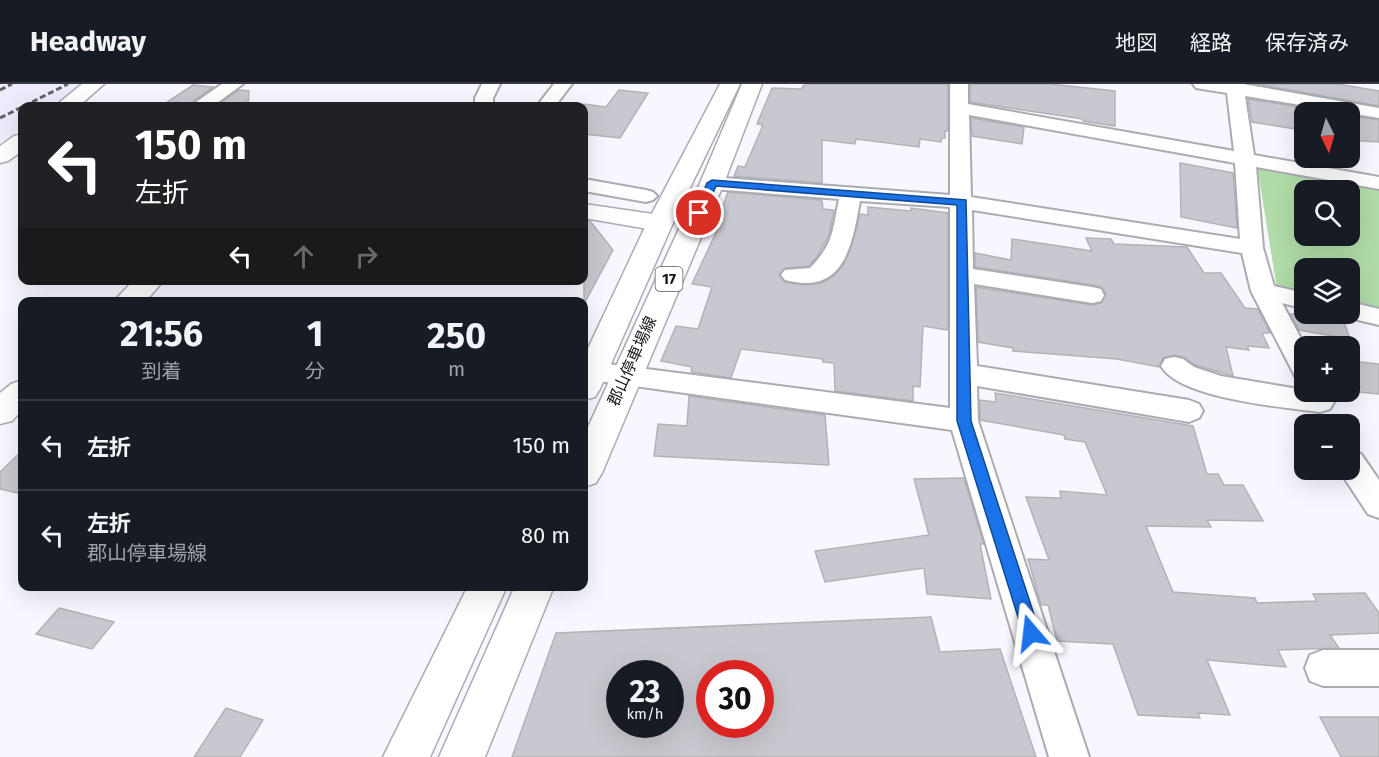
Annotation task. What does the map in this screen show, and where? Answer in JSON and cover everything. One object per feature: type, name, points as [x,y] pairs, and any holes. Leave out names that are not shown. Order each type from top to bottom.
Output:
[{"type":"main road","points":[[72,102],[94,84]]},
{"type":"main road","name":"郡山停車場線","points":[[588,381],[660,223],[730,84]]},
{"type":"main road","name":"郡山停車場線","points":[[588,463],[624,377],[712,183],[753,84]]},
{"type":"main road","points":[[0,156],[18,144]]},
{"type":"main road","points":[[588,212],[660,223]]},
{"type":"main road","points":[[132,297],[146,285]]},
{"type":"main road","points":[[0,412],[18,396]]},
{"type":"main road","points":[[406,757],[486,591]]},
{"type":"main road","points":[[462,757],[533,591]]},
{"type":"street","points":[[208,102],[234,84]]},
{"type":"street","points":[[484,102],[492,84]]},
{"type":"street","points":[[549,102],[563,84]]},
{"type":"street","points":[[959,84],[964,421],[1069,757]]},
{"type":"street","points":[[1202,84],[1352,100],[1379,113]]},
{"type":"street","points":[[1235,87],[1245,159],[1252,248],[1263,291],[1294,349]]},
{"type":"street","points":[[960,108],[1379,183]]},
{"type":"street","points":[[712,183],[962,202],[1252,248]]},
{"type":"street","points":[[588,186],[646,196]]},
{"type":"street","points":[[793,274],[816,276],[838,251],[851,194]]},
{"type":"street","points":[[963,275],[1092,295]]},
{"type":"street","points":[[1263,291],[1294,298]]},
{"type":"street","points":[[1360,312],[1379,317]]},
{"type":"street","points":[[1174,366],[1183,374],[1221,386],[1321,406]]},
{"type":"street","points":[[963,374],[1189,411]]},
{"type":"street","points":[[588,381],[624,377],[964,421]]},
{"type":"street","points":[[1360,477],[1379,505]]},
{"type":"street","points":[[1323,668],[1379,668]]},
{"type":"shaded area","points":[[0,84],[84,84],[56,102],[18,102],[18,130],[0,143]]},
{"type":"green space","points":[[1257,165],[1333,180],[1294,180],[1294,246],[1360,246],[1360,185],[1379,189],[1379,311],[1360,306],[1360,258],[1294,258],[1294,293],[1277,289]]},
{"type":"building","points":[[805,84],[948,84],[948,131],[945,131],[945,138],[942,138],[941,142],[920,139],[919,147],[856,139],[855,144],[822,140],[822,183],[734,176],[738,166],[745,167],[763,125],[757,124],[772,88],[801,89]]},
{"type":"building","points":[[970,84],[1050,84],[1115,91],[1115,126],[970,102]]},
{"type":"building","points":[[1256,84],[1338,84],[1379,91],[1379,106]]},
{"type":"building","points":[[193,85],[213,87],[194,102],[167,102]]},
{"type":"building","points":[[239,90],[249,91],[248,102],[222,102]]},
{"type":"building","points":[[619,90],[648,93],[620,138],[588,134],[588,105],[606,107]]},
{"type":"building","points":[[1248,99],[1294,106],[1294,129],[1252,122]]},
{"type":"building","points":[[1360,117],[1379,120],[1379,142],[1360,141]]},
{"type":"building","points":[[971,118],[1024,127],[1022,144],[972,136]]},
{"type":"building","points":[[1180,163],[1233,173],[1237,228],[1181,217]]},
{"type":"building","points":[[728,192],[822,200],[823,209],[834,210],[829,236],[816,258],[809,266],[785,268],[779,274],[785,282],[804,285],[822,283],[834,276],[850,251],[860,214],[868,215],[868,207],[911,211],[911,208],[948,213],[948,330],[923,326],[920,387],[913,386],[913,401],[835,391],[834,363],[823,362],[823,359],[741,349],[731,378],[691,372],[692,367],[661,361],[676,326],[698,329],[712,287],[692,284],[720,224],[716,224]]},
{"type":"building","points":[[588,221],[613,250],[588,297],[584,297],[584,285],[588,285]]},
{"type":"building","points":[[1086,238],[1111,239],[1114,244],[1187,247],[1204,273],[1221,273],[1245,308],[1258,309],[1270,333],[1262,333],[1269,348],[1247,346],[1249,350],[1226,347],[1233,376],[1195,365],[1184,357],[1174,355],[1163,358],[1159,367],[1117,359],[1013,351],[1013,348],[978,342],[976,287],[1092,305],[1101,303],[1106,294],[1101,287],[1092,285],[975,267],[975,253],[1011,260],[1012,239],[1092,251]]},
{"type":"building","points":[[1296,324],[1345,324],[1349,336],[1333,336],[1299,330]]},
{"type":"building","points":[[1360,362],[1379,364],[1379,394],[1360,392]]},
{"type":"building","points":[[995,393],[1193,426],[1207,474],[1218,474],[1224,485],[1243,485],[1263,521],[1207,520],[1211,527],[1146,526],[1173,592],[1255,598],[1257,603],[1317,601],[1313,594],[1365,593],[1379,613],[1379,633],[1330,635],[1339,648],[1278,650],[1286,667],[1207,660],[1230,715],[1198,713],[1200,718],[1138,715],[1113,644],[1057,641],[1048,605],[1041,605],[1028,559],[1049,560],[1026,497],[1061,498],[1060,491],[1107,495],[1085,442],[1065,439],[1064,435],[980,420],[980,400],[996,402]]},
{"type":"building","points":[[689,396],[825,415],[829,465],[654,456],[658,424],[687,426]]},
{"type":"building","points":[[18,455],[18,493],[0,489],[0,472]]},
{"type":"building","points":[[964,478],[984,544],[980,544],[991,599],[927,594],[924,568],[825,582],[815,551],[929,535],[914,479]]},
{"type":"building","points":[[59,608],[114,622],[92,649],[36,634]]},
{"type":"building","points":[[931,617],[940,652],[1000,649],[1036,757],[512,757],[556,633]]},
{"type":"building","points":[[226,708],[263,720],[240,757],[194,757]]},
{"type":"building","points":[[1320,717],[1379,717],[1379,757],[1341,757]]},
{"type":"railway","points":[[0,90],[12,84]]},
{"type":"railway","points":[[32,102],[68,84]]},
{"type":"railway","points":[[0,118],[18,109]]},
{"type":"route","points":[[699,213],[712,183],[962,202],[964,421],[1031,633]]}]
